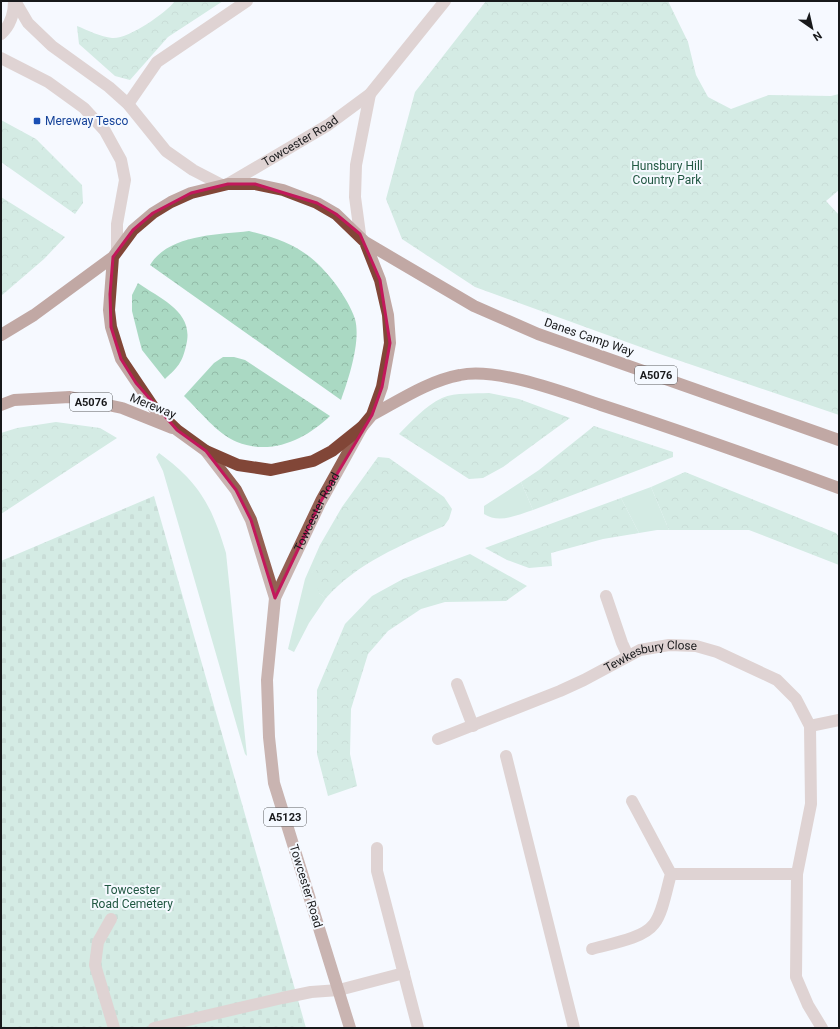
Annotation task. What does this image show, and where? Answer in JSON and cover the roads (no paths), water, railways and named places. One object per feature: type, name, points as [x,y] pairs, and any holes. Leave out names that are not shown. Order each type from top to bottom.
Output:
[{"type":"highway","name":"Danes Camp Way","points":[[115,253],[133,230],[171,202],[191,193],[225,185],[255,184],[283,190],[310,200],[336,214],[362,238],[474,306],[538,334],[839,440]]},
{"type":"highway","points":[[115,253],[109,310],[111,327],[121,359],[154,408],[177,430],[206,452],[238,465],[272,470],[313,461],[332,451],[362,427],[372,415],[382,387],[390,343],[388,315],[380,280],[362,238]]},
{"type":"highway","points":[[1,335],[34,314],[115,253]]},
{"type":"highway","points":[[372,415],[431,384],[461,374],[486,374],[533,383],[676,429],[839,488]]},
{"type":"highway","name":"Mereway","points":[[1,405],[14,400],[70,397],[122,408],[177,430]]},
{"type":"main road","name":"Towcester Road","points":[[350,1028],[274,783],[269,738],[267,680],[275,598],[321,501],[362,427]]},
{"type":"main road","name":"Towcester Road","points":[[206,452],[236,490],[251,520],[275,598]]},
{"type":"street","points":[[1,34],[11,21],[15,1]]},
{"type":"street","points":[[15,1],[28,23],[52,46],[109,87],[128,104],[166,151],[193,170],[225,185]]},
{"type":"street","points":[[128,104],[157,62],[247,1]]},
{"type":"street","name":"Towcester Road","points":[[225,185],[328,125],[370,94],[445,1]]},
{"type":"street","points":[[1,58],[48,82],[84,108],[105,131],[121,160],[125,180],[117,224],[115,253]]},
{"type":"street","name":"Towcester Road","points":[[362,238],[355,197],[356,164],[370,94]]},
{"type":"street","points":[[606,596],[628,656]]},
{"type":"street","name":"Tewkesbury Close","points":[[438,739],[584,680],[640,650],[669,645],[696,646],[717,652],[777,680],[796,699],[810,726],[811,804],[797,874],[796,977],[808,1005],[822,1028]]},
{"type":"street","points":[[457,684],[473,726]]},
{"type":"street","points":[[810,726],[839,720]]},
{"type":"street","points":[[506,756],[574,1028]]},
{"type":"street","points":[[592,949],[628,939],[648,931],[655,923],[671,874],[632,801]]},
{"type":"street","points":[[377,848],[377,871],[418,1028]]},
{"type":"street","points":[[671,874],[797,874]]},
{"type":"street","points":[[111,919],[98,942],[95,965],[114,1028]]},
{"type":"street","points":[[154,1028],[296,995],[339,990],[404,973]]},
{"type":"place","name":"Mereway Tesco","points":[[37,121]]},
{"type":"park label","name":"Hunsbury Hill Country Park","points":[[667,173]]},
{"type":"park label","name":"Towcester Road Cemetery","points":[[132,897]]}]
